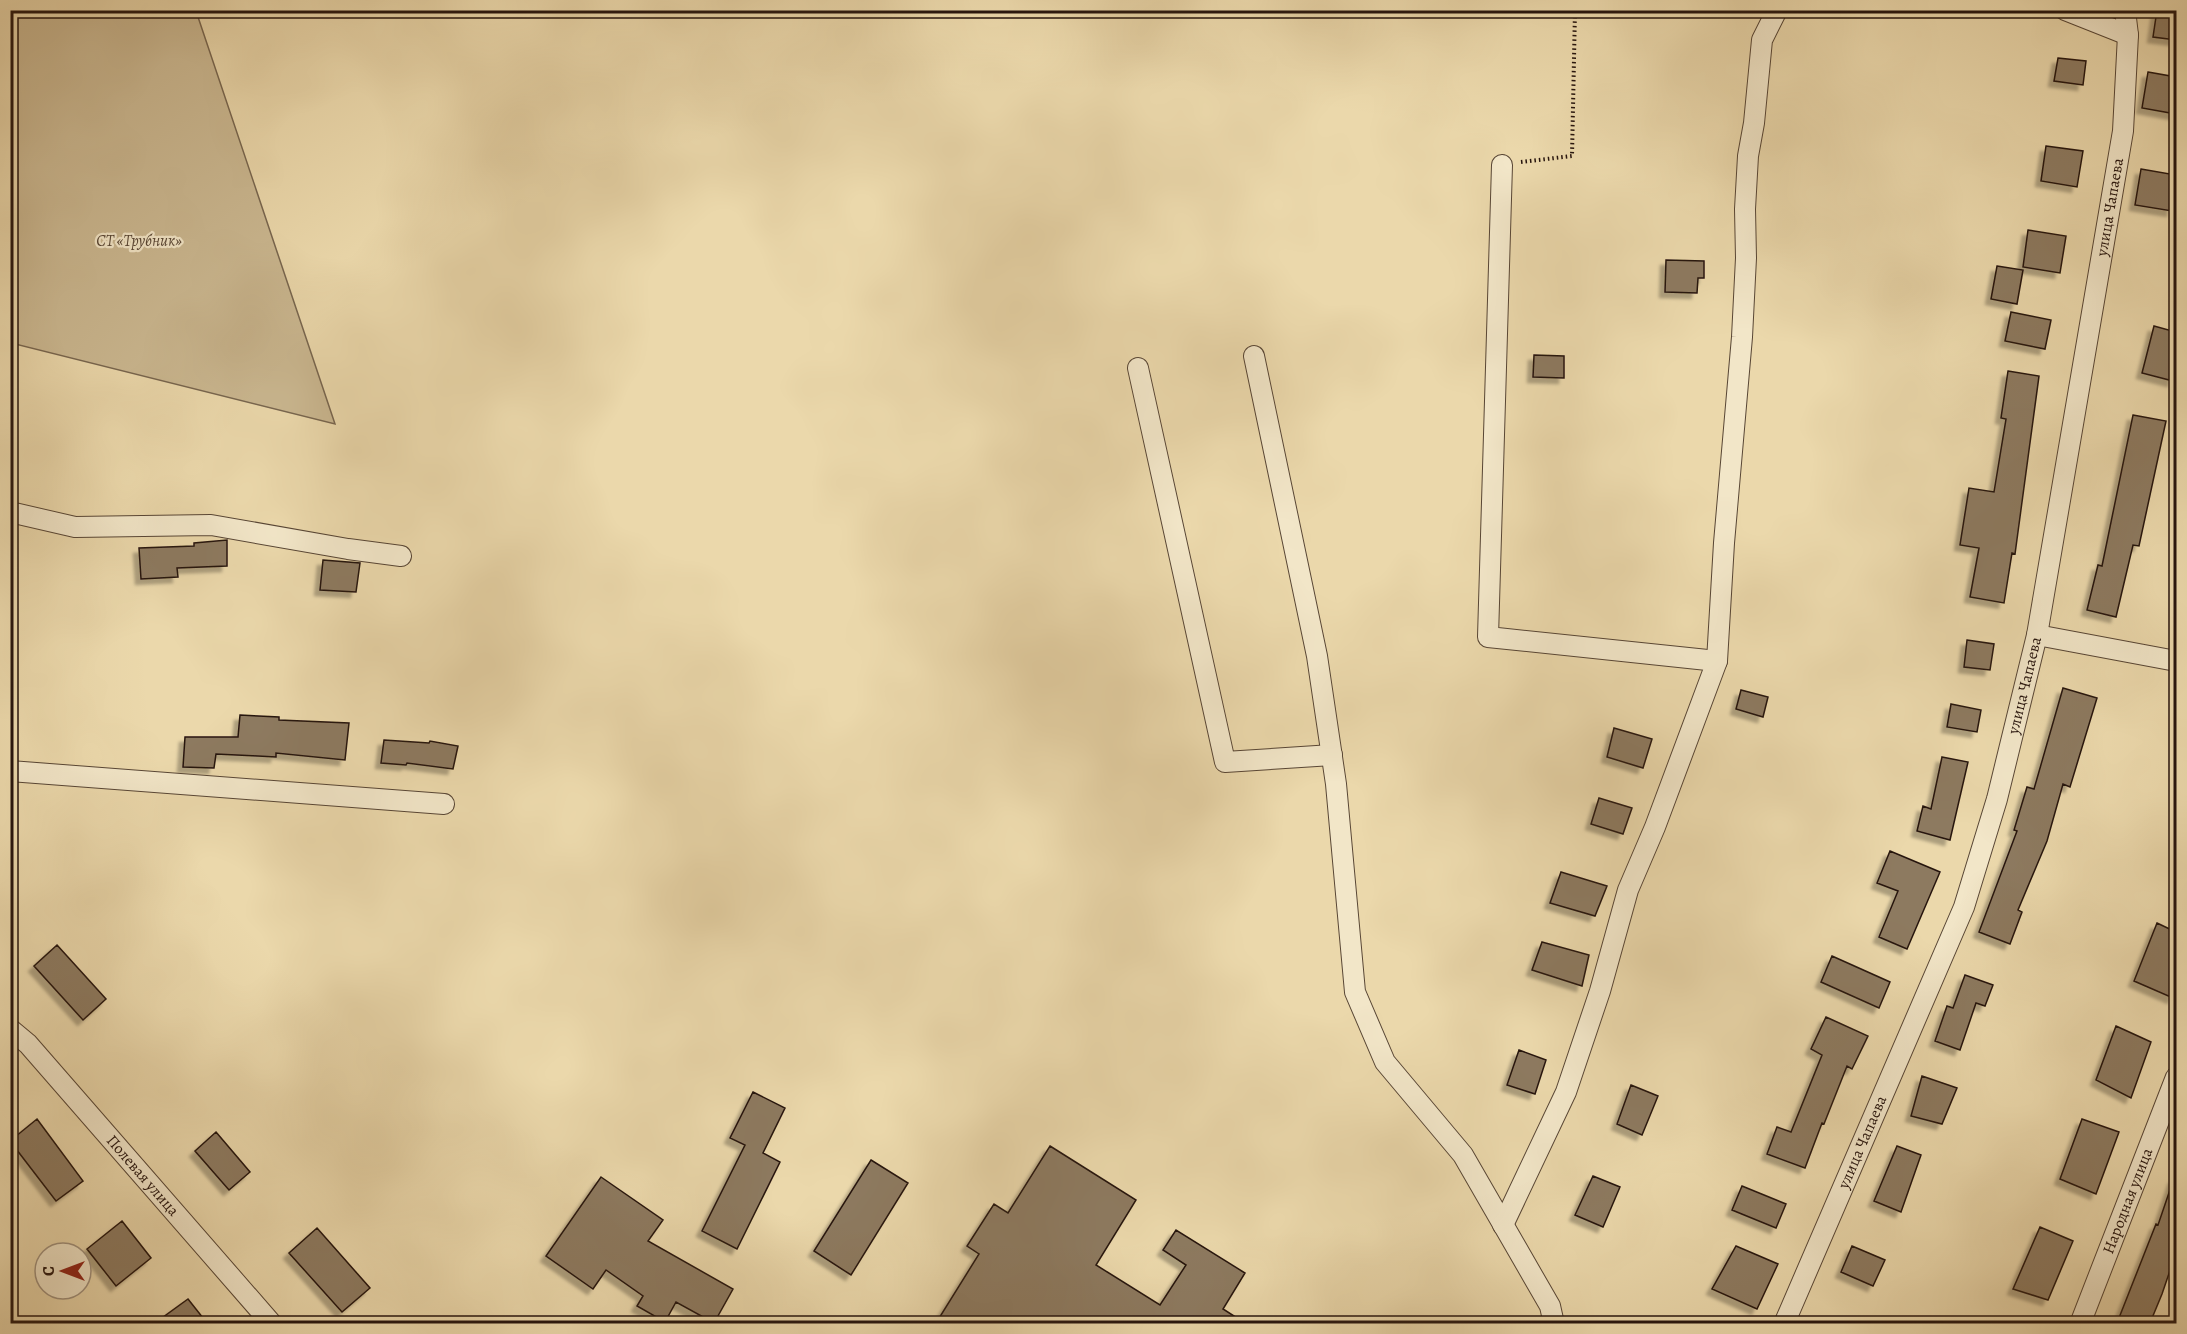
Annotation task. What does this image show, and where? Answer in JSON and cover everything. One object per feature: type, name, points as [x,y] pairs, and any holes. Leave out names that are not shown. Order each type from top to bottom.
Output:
[{"type":"street","points":[[1503,1225],[1566,1092],[1600,992],[1628,890],[1655,827],[1717,661],[1724,543],[1742,338],[1746,258],[1744,209],[1748,156],[1754,123],[1762,40],[1777,10]]},
{"type":"street","points":[[2065,10],[2128,34]]},
{"type":"street","name":"улица Чапаева","points":[[1784,1323],[1964,907],[1997,799],[2037,635],[2123,131],[2128,34],[2125,10]]},
{"type":"street","points":[[1502,165],[1488,637],[1717,661]]},
{"type":"street","points":[[1254,356],[1317,656],[1336,784],[1355,992],[1384,1062],[1463,1155],[1550,1306],[1554,1323]]},
{"type":"street","points":[[1138,368],[1226,762],[1332,755]]},
{"type":"street","points":[[10,512],[75,527],[211,525],[401,556]]},
{"type":"street","points":[[2037,635],[2176,661]]},
{"type":"street","points":[[10,771],[444,804]]},
{"type":"street","name":"Полевая улица","points":[[10,1029],[28,1044],[272,1323]]},
{"type":"street","name":"Народная улица","points":[[2080,1323],[2176,1077]]},
{"type":"path","points":[[1502,165],[1572,156],[1575,10]]},
{"type":"green space","name":"СТ «Трубник»","points":[[11,10],[196,11],[335,424],[11,343]]},
{"type":"building","points":[[2157,10],[2176,10],[2176,40],[2153,37]]},
{"type":"building","points":[[2058,58],[2086,61],[2083,85],[2054,81]]},
{"type":"building","points":[[2148,72],[2176,77],[2176,114],[2142,108]]},
{"type":"building","points":[[2046,146],[2083,151],[2077,187],[2041,181]]},
{"type":"building","points":[[2141,169],[2176,175],[2172,211],[2135,205]]},
{"type":"building","points":[[2028,230],[2066,236],[2060,273],[2023,267]]},
{"type":"building","points":[[1666,260],[1704,261],[1704,278],[1698,278],[1697,293],[1665,292]]},
{"type":"building","points":[[1997,266],[2023,270],[2017,304],[1991,299]]},
{"type":"building","points":[[2011,312],[2051,320],[2045,349],[2005,341]]},
{"type":"building","points":[[2154,326],[2176,332],[2176,367],[2173,381],[2142,373]]},
{"type":"building","points":[[1534,355],[1564,356],[1564,378],[1533,377]]},
{"type":"building","points":[[2008,371],[2039,376],[2015,554],[2012,553],[2004,603],[1970,597],[1979,548],[1960,545],[1969,488],[1994,492],[2006,419],[2001,418]]},
{"type":"building","points":[[2133,415],[2166,421],[2139,546],[2133,545],[2116,617],[2087,610],[2098,565],[2102,566]]},
{"type":"building","points":[[227,540],[227,566],[177,568],[178,577],[141,579],[139,548],[194,546],[194,543]]},
{"type":"building","points":[[323,560],[360,563],[356,592],[320,590]]},
{"type":"building","points":[[1967,640],[1994,644],[1990,670],[1964,667]]},
{"type":"building","points":[[2063,688],[2097,698],[2070,787],[2063,784],[2047,841],[2018,910],[2022,912],[2010,944],[1979,932],[2017,831],[2014,830],[2027,787],[2034,789]]},
{"type":"building","points":[[1741,690],[1768,697],[1763,717],[1736,709]]},
{"type":"building","points":[[1951,704],[1981,710],[1977,732],[1947,727]]},
{"type":"building","points":[[240,715],[279,717],[279,720],[349,723],[345,760],[276,753],[276,757],[216,754],[214,768],[183,767],[185,737],[238,737]]},
{"type":"building","points":[[1614,728],[1652,739],[1643,768],[1607,757]]},
{"type":"building","points":[[384,740],[429,743],[430,741],[458,746],[453,769],[407,763],[406,765],[381,763]]},
{"type":"building","points":[[1942,757],[1968,762],[1950,840],[1917,831],[1923,806],[1931,809]]},
{"type":"building","points":[[1599,798],[1632,808],[1623,834],[1591,824]]},
{"type":"building","points":[[1890,851],[1940,872],[1907,949],[1879,937],[1898,891],[1877,883]]},
{"type":"building","points":[[1561,872],[1607,886],[1595,916],[1550,903]]},
{"type":"building","points":[[2157,923],[2176,932],[2176,988],[2173,998],[2134,981]]},
{"type":"building","points":[[1542,942],[1589,955],[1582,986],[1532,970]]},
{"type":"building","points":[[57,945],[106,999],[83,1020],[34,966]]},
{"type":"building","points":[[1832,956],[1890,982],[1879,1008],[1821,982]]},
{"type":"building","points":[[1965,975],[1993,985],[1985,1006],[1976,1003],[1960,1050],[1935,1041],[1947,1006],[1953,1008]]},
{"type":"building","points":[[1826,1017],[1868,1036],[1852,1069],[1847,1066],[1805,1168],[1767,1154],[1777,1127],[1791,1132],[1822,1055],[1811,1049]]},
{"type":"building","points":[[2116,1026],[2151,1042],[2131,1098],[2096,1080]]},
{"type":"building","points":[[1519,1050],[1546,1060],[1535,1094],[1507,1085]]},
{"type":"building","points":[[1922,1076],[1957,1088],[1942,1124],[1911,1116]]},
{"type":"building","points":[[1631,1085],[1658,1096],[1642,1135],[1617,1124]]},
{"type":"building","points":[[753,1092],[785,1108],[763,1153],[780,1162],[737,1249],[702,1231],[745,1145],[730,1138]]},
{"type":"building","points":[[37,1119],[83,1181],[56,1201],[10,1141]]},
{"type":"building","points":[[2082,1119],[2119,1132],[2096,1194],[2060,1179]]},
{"type":"building","points":[[216,1132],[250,1172],[229,1190],[195,1151]]},
{"type":"building","points":[[1050,1146],[1136,1200],[1096,1265],[1160,1305],[1186,1265],[1163,1250],[1176,1230],[1245,1273],[1223,1309],[1245,1323],[936,1323],[979,1254],[967,1246],[994,1204],[1008,1213]]},
{"type":"building","points":[[1897,1146],[1921,1155],[1901,1212],[1874,1201]]},
{"type":"building","points":[[871,1160],[908,1183],[851,1275],[814,1251]]},
{"type":"building","points":[[1593,1176],[1620,1187],[1603,1227],[1575,1215]]},
{"type":"building","points":[[601,1177],[663,1220],[648,1241],[733,1289],[714,1323],[676,1302],[665,1322],[637,1306],[643,1296],[606,1270],[593,1289],[546,1256]]},
{"type":"building","points":[[2174,1178],[2176,1178],[2176,1253],[2162,1294],[2150,1323],[2117,1323],[2156,1224],[2158,1225]]},
{"type":"building","points":[[1742,1186],[1786,1204],[1776,1228],[1732,1210]]},
{"type":"building","points":[[122,1221],[151,1258],[116,1286],[93,1257],[93,1244]]},
{"type":"building","points":[[2040,1227],[2073,1241],[2048,1300],[2013,1289]]},
{"type":"building","points":[[317,1228],[370,1288],[342,1312],[289,1253]]},
{"type":"building","points":[[1736,1246],[1778,1264],[1757,1309],[1712,1289]]},
{"type":"building","points":[[1852,1246],[1885,1260],[1873,1286],[1841,1272]]},
{"type":"building","points":[[188,1299],[207,1323],[155,1323]]}]
